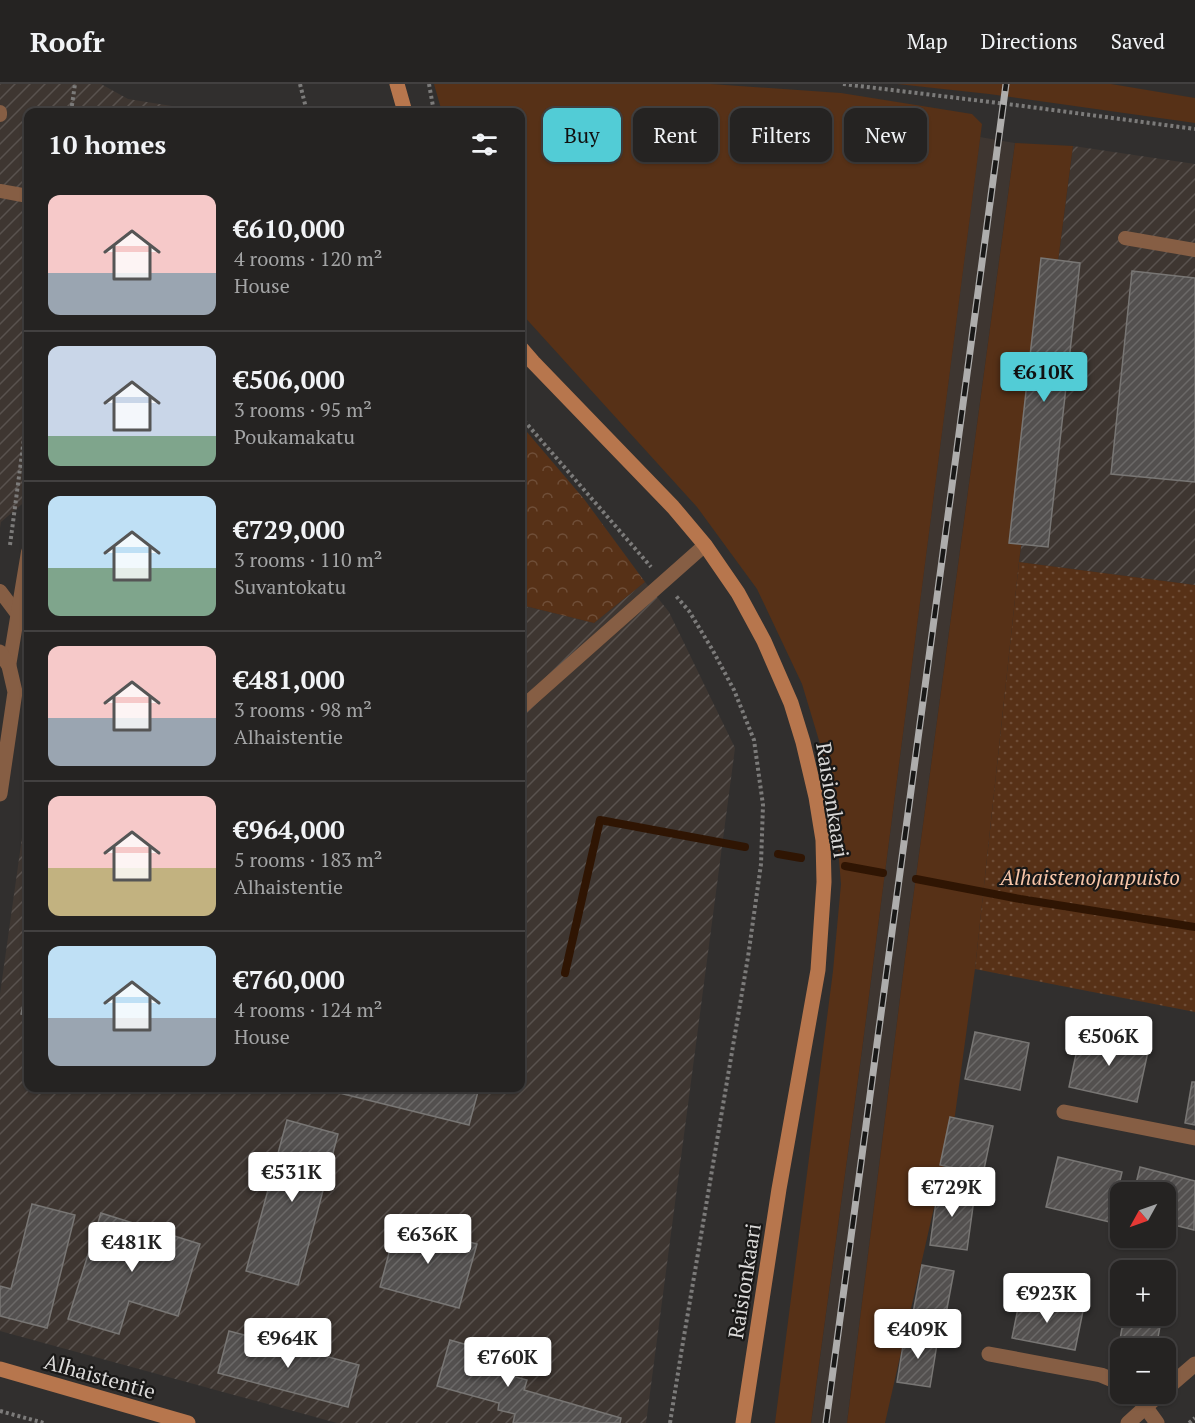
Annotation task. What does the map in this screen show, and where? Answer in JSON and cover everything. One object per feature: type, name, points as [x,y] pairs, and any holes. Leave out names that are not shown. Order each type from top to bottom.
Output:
[{"type":"main road","points":[[397,84],[404,108]]},
{"type":"main road","name":"Raisionkaari","points":[[525,353],[673,507],[705,545],[738,593],[764,640],[791,703],[811,775],[823,840],[824,882],[818,970],[779,1189],[743,1423]]},
{"type":"main road","name":"Alhaistentie","points":[[0,1369],[188,1423]]},
{"type":"street","points":[[0,652],[9,666],[15,692],[4,745],[0,794]]},
{"type":"street","points":[[1064,1112],[1195,1138]]},
{"type":"street","points":[[989,1354],[1101,1375],[1110,1379]]},
{"type":"street","points":[[1176,1380],[1195,1364]]},
{"type":"street","points":[[1128,1423],[1148,1404]]},
{"type":"street","points":[[1146,1406],[1157,1423]]},
{"type":"lane","points":[[0,191],[24,195]]},
{"type":"lane","points":[[1125,238],[1195,250]]},
{"type":"lane","points":[[525,705],[705,545]]},
{"type":"lane","points":[[9,666],[24,577]]},
{"type":"lane","points":[[0,591],[18,615]]},
{"type":"path","points":[[72,108],[75,84]]},
{"type":"path","points":[[300,84],[306,108]]},
{"type":"path","points":[[429,84],[433,108]]},
{"type":"path","points":[[843,84],[1195,129]]},
{"type":"path","points":[[525,422],[689,611],[735,690],[754,740],[763,805],[762,864],[670,1423]]},
{"type":"path","points":[[9,548],[24,437]]},
{"type":"path","points":[[0,1411],[44,1423]]},
{"type":"path","points":[[1190,1423],[1195,1418]]},
{"type":"shaded area","points":[[0,84],[101,84],[128,99],[178,107],[24,108],[24,502],[1,522],[0,528]]},
{"type":"shaded area","points":[[980,137],[1015,143],[905,958],[847,1423],[811,1423],[862,1050]]},
{"type":"shaded area","points":[[1073,146],[1195,164],[1195,585],[1019,562]]},
{"type":"shaded area","points":[[645,582],[669,612],[735,748],[646,1423],[337,1423],[0,1331],[0,994],[24,823],[24,1092],[525,1092],[525,606],[594,623]]},
{"type":"green space","points":[[434,84],[711,84],[841,93],[972,114],[982,124],[862,1050],[811,1423],[775,1423],[833,971],[841,884],[833,787],[802,684],[757,589],[697,507],[525,317],[525,108],[441,108]]},
{"type":"green space","points":[[897,84],[1111,84],[1195,98],[1195,123],[989,94]]},
{"type":"green space","points":[[1015,143],[1073,146],[1019,562],[975,969],[955,1115],[885,1423],[847,1423],[905,958]]},
{"type":"green space","points":[[525,430],[584,499],[645,582],[594,623],[525,606]]},
{"type":"green space","name":"Alhaistenojanpuisto","points":[[1019,562],[1195,585],[1195,1012],[975,969]]},
{"type":"building","points":[[1041,258],[1080,263],[1048,547],[1009,543]]},
{"type":"building","points":[[1132,271],[1195,278],[1195,482],[1111,474]]},
{"type":"building","points":[[1081,1031],[1149,1047],[1137,1102],[1069,1087]]},
{"type":"building","points":[[975,1032],[1029,1043],[1020,1090],[965,1079]]},
{"type":"building","points":[[1192,1082],[1195,1082],[1195,1125],[1185,1123]]},
{"type":"building","points":[[335,1092],[478,1092],[469,1125]]},
{"type":"building","points":[[950,1117],[993,1126],[983,1174],[940,1165]]},
{"type":"building","points":[[287,1120],[338,1134],[298,1285],[246,1271]]},
{"type":"building","points":[[1058,1157],[1122,1172],[1120,1182],[1110,1182],[1110,1222],[1046,1207]]},
{"type":"building","points":[[1140,1167],[1195,1181],[1194,1230],[1176,1226],[1176,1182],[1136,1182]]},
{"type":"building","points":[[938,1187],[975,1192],[967,1250],[930,1245]]},
{"type":"building","points":[[32,1204],[75,1215],[47,1328],[0,1316],[0,1286],[11,1289]]},
{"type":"building","points":[[101,1213],[200,1244],[178,1316],[129,1301],[119,1334],[68,1319]]},
{"type":"building","points":[[397,1223],[477,1244],[459,1308],[380,1287]]},
{"type":"building","points":[[922,1265],[954,1271],[945,1319],[913,1313]]},
{"type":"building","points":[[1020,1298],[1083,1311],[1075,1350],[1012,1338]]},
{"type":"building","points":[[1122,1326],[1160,1326],[1158,1338],[1120,1338]]},
{"type":"building","points":[[229,1331],[359,1365],[348,1407],[218,1373]]},
{"type":"building","points":[[905,1333],[938,1338],[930,1387],[897,1382]]},
{"type":"building","points":[[450,1340],[517,1359],[512,1376],[527,1380],[524,1390],[621,1418],[620,1423],[513,1423],[515,1414],[498,1410],[499,1403],[437,1386]]},
{"type":"waterway","points":[[565,973],[600,820],[745,847]]},
{"type":"waterway","points":[[778,854],[801,858]]},
{"type":"waterway","points":[[845,866],[883,873]]},
{"type":"waterway","points":[[916,879],[1020,899],[1195,927]]},
{"type":"railway","points":[[826,1423],[1006,84]]}]
